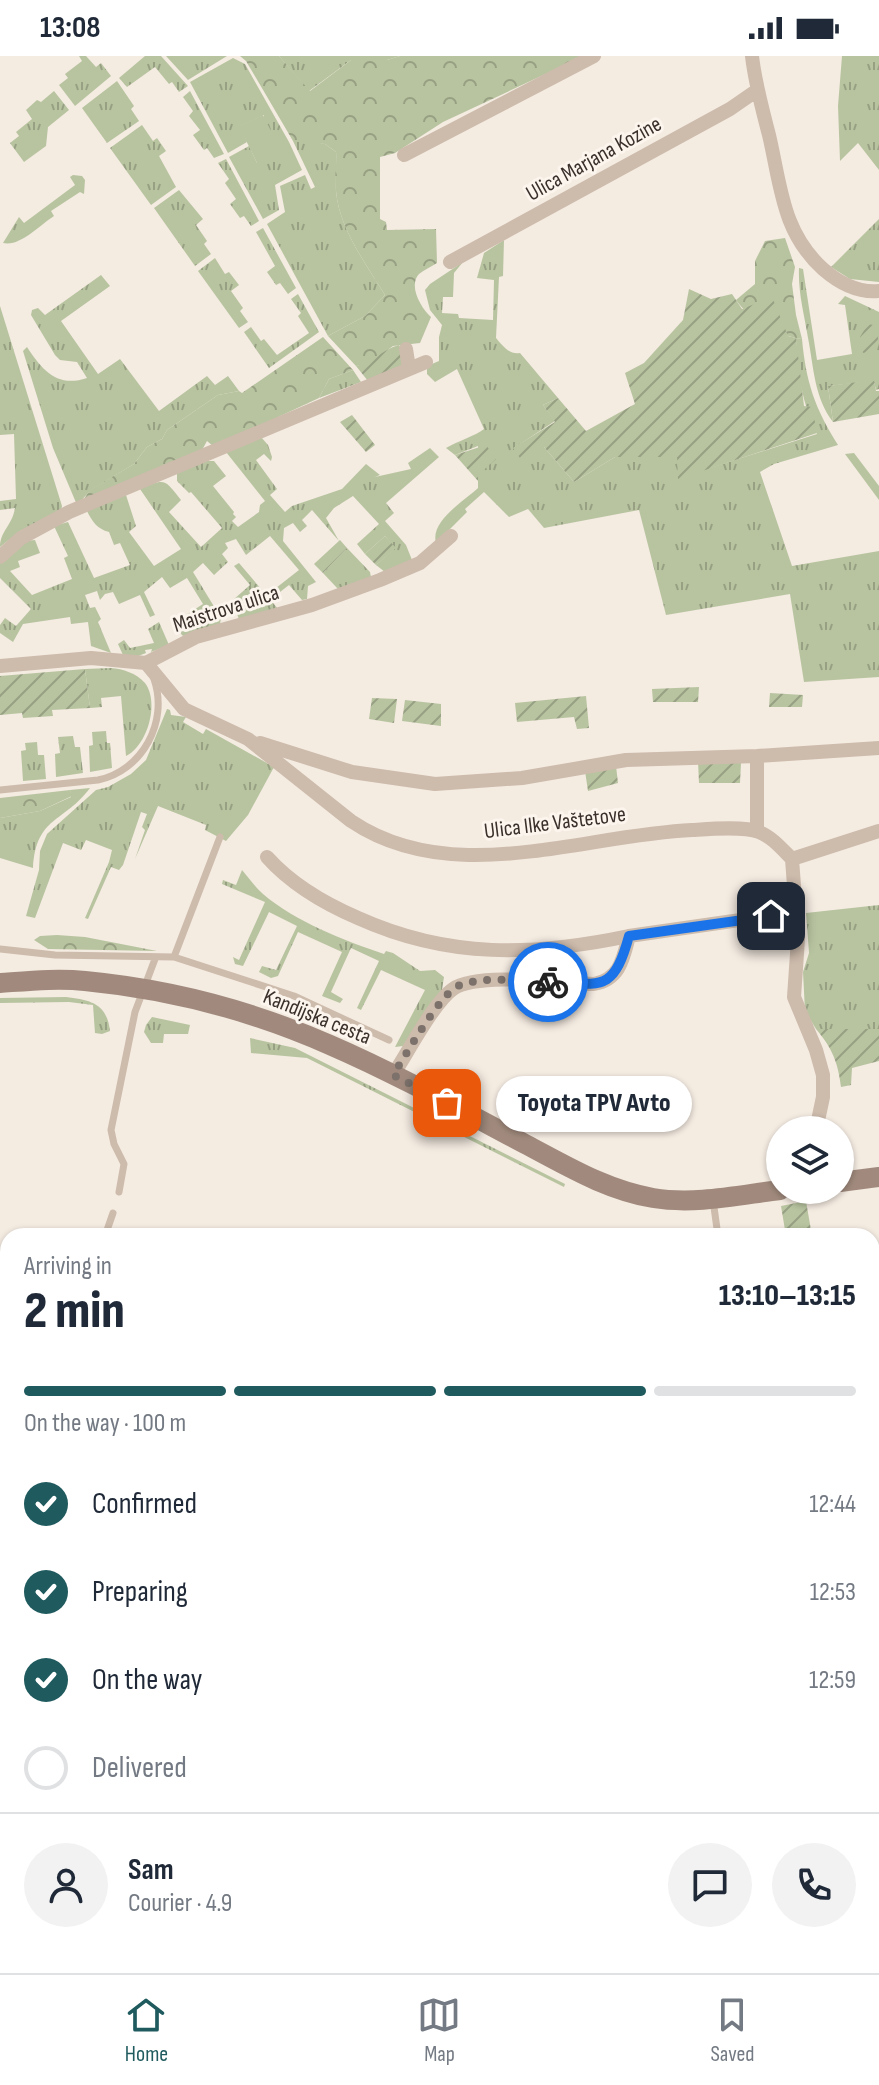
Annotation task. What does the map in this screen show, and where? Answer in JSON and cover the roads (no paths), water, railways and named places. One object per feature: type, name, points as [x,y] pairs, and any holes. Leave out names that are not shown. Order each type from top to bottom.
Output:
[{"type":"main road","name":"Kandijska cesta","points":[[0,983],[83,980],[142,989],[268,1020],[393,1075],[591,1179],[653,1198],[713,1198],[766,1192]]},
{"type":"main road","points":[[854,1180],[879,1177]]},
{"type":"street","points":[[404,155],[594,56]]},
{"type":"street","points":[[752,56],[756,91],[791,229],[807,254],[832,278],[876,294]]},
{"type":"street","name":"Ulica Marjana Kozine","points":[[450,262],[730,109],[756,91]]},
{"type":"street","points":[[406,349],[409,368]]},
{"type":"street","points":[[0,557],[21,538],[69,512],[426,362]]},
{"type":"street","name":"Maistrova ulica","points":[[146,663],[196,637],[312,605],[380,580],[420,563],[451,536]]},
{"type":"street","points":[[0,666],[91,658],[146,663]]},
{"type":"street","name":"Ulica Ilke Vaštetove","points":[[146,663],[184,709],[248,739],[352,772],[435,784],[522,778],[626,760],[879,748]]},
{"type":"street","name":"Ulica Ilke Vaštetove","points":[[248,739],[368,833],[426,852],[472,854],[537,851],[650,833],[713,829],[757,831]]},
{"type":"street","points":[[757,756],[757,831],[775,842],[792,859],[798,939],[794,997],[823,1075],[819,1116]]},
{"type":"street","points":[[792,859],[879,831]]},
{"type":"street","points":[[267,857],[286,878],[328,905],[393,934],[432,945],[477,950],[550,950],[795,912]]},
{"type":"street","points":[[393,1075],[444,998],[456,987],[483,980],[606,982],[621,966],[629,936]]},
{"type":"lane","points":[[0,790],[113,777],[136,761],[146,750],[159,699],[146,663]]},
{"type":"lane","points":[[174,957],[220,837]]},
{"type":"lane","points":[[0,949],[55,955],[174,957],[294,996],[389,1040]]},
{"type":"lane","points":[[119,1192],[124,1164],[111,1130],[135,1012],[155,959]]},
{"type":"lane","points":[[713,1198],[717,1228]]},
{"type":"lane","points":[[108,1228],[113,1213]]},
{"type":"place","name":"Toyota TPV Avto","points":[[447,1103]]}]
